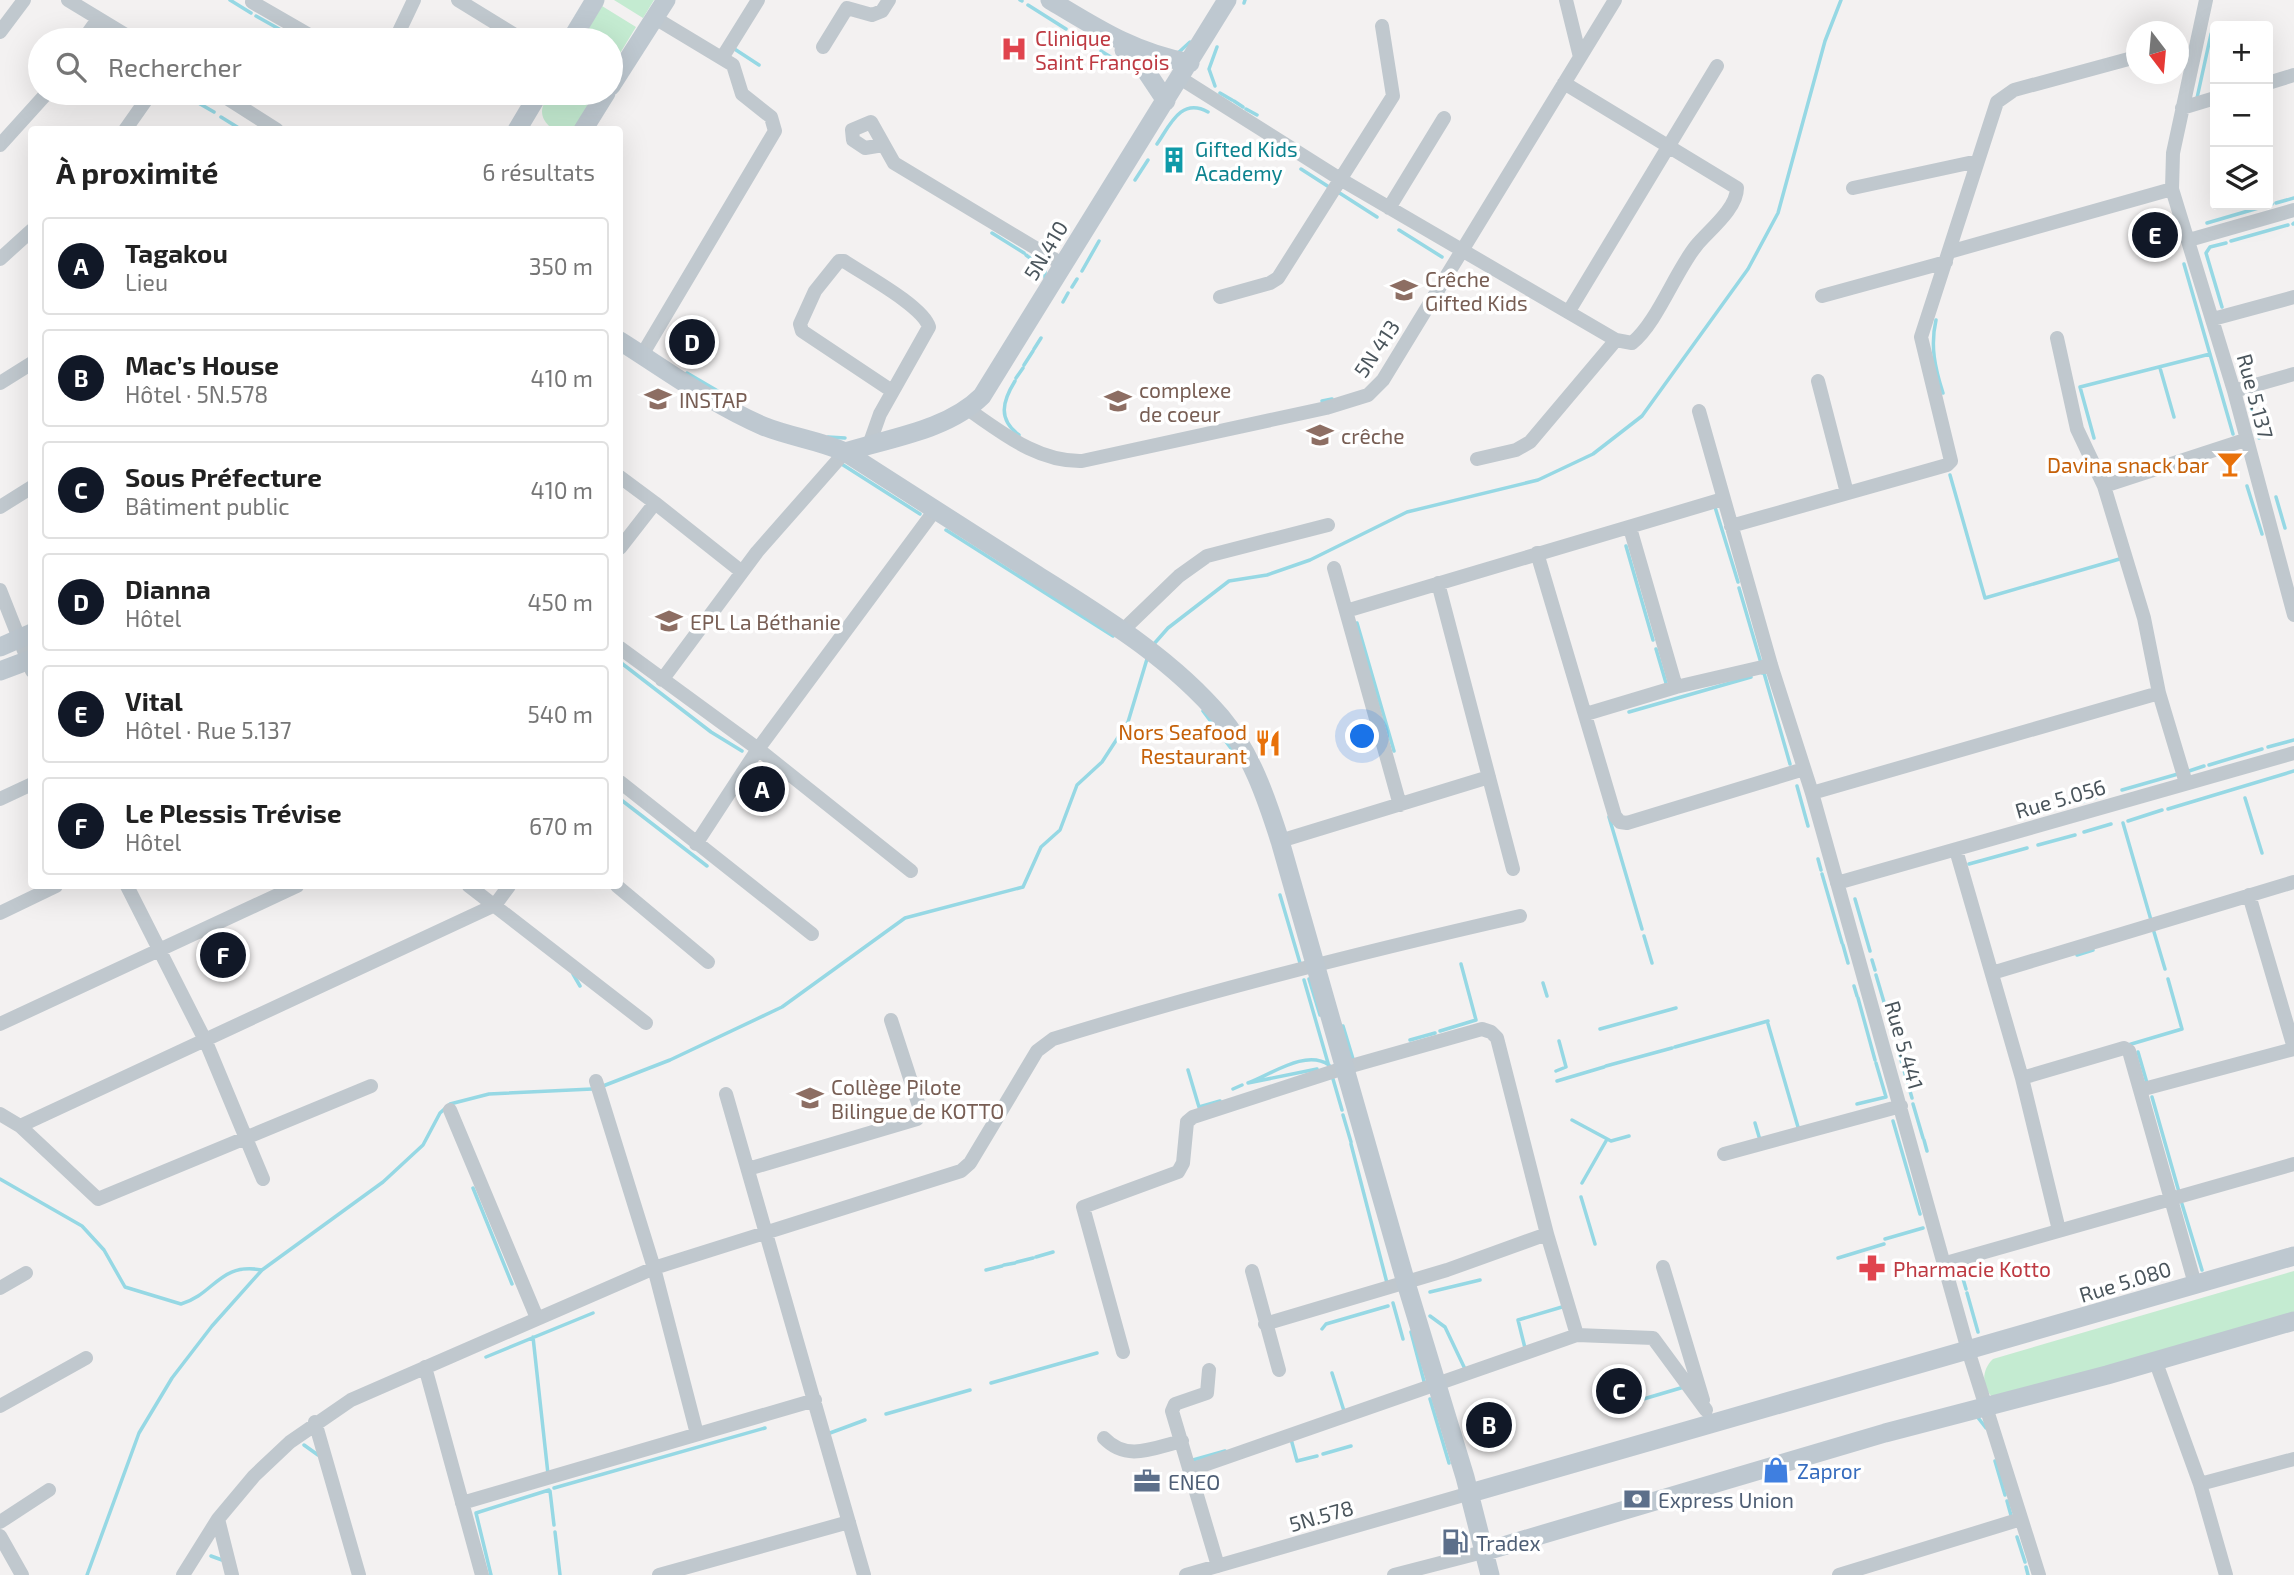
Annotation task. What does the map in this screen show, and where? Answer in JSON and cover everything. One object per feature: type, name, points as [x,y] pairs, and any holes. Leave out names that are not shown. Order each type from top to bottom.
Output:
[{"type":"main road","points":[[578,28],[595,0]]},
{"type":"main road","points":[[623,66],[666,0]]},
{"type":"main road","points":[[1050,0],[1107,35],[1185,71]]},
{"type":"main road","name":"5N.410","points":[[845,452],[950,420],[969,410],[993,382],[1062,264],[1227,0]]},
{"type":"main road","points":[[1107,35],[1144,68],[1166,101]]},
{"type":"main road","points":[[519,126],[532,105]]},
{"type":"main road","points":[[585,126],[598,105]]},
{"type":"main road","points":[[623,343],[734,412],[764,426],[824,442],[845,452],[1142,643],[1173,668],[1221,717],[1239,742],[1259,778],[1280,841],[1490,1575]]},
{"type":"main road","points":[[0,648],[25,636]]},
{"type":"main road","points":[[0,671],[28,664]]},
{"type":"main road","name":"Rue 5.080","points":[[1467,1494],[1709,1417],[1969,1350],[2294,1256]]},
{"type":"main road","points":[[1483,1552],[1987,1406],[2294,1321]]},
{"type":"street","points":[[0,32],[24,0]]},
{"type":"street","points":[[68,0],[113,28]]},
{"type":"street","points":[[401,28],[414,0]]},
{"type":"street","points":[[458,0],[504,28]]},
{"type":"street","points":[[722,58],[758,0]]},
{"type":"street","points":[[823,47],[847,8],[872,15],[882,11],[889,0]]},
{"type":"street","points":[[1566,0],[1580,57]]},
{"type":"street","name":"5N 413","points":[[969,410],[1024,446],[1060,461],[1071,461],[1359,400],[1368,395],[1383,380],[1615,0]]},
{"type":"street","points":[[1822,296],[2172,189],[2173,153],[2195,41],[2206,0]]},
{"type":"street","points":[[252,2],[297,28]]},
{"type":"street","points":[[642,355],[775,131],[771,117],[743,94],[735,68],[655,18]]},
{"type":"street","points":[[92,28],[98,19]]},
{"type":"street","points":[[1220,297],[1270,283],[1278,278],[1394,91],[1382,26]]},
{"type":"street","points":[[2189,43],[2195,41]]},
{"type":"street","points":[[1731,526],[1947,465],[1951,461],[1921,337],[1997,102],[2004,95],[2126,60]]},
{"type":"street","points":[[1569,312],[1717,66]]},
{"type":"street","points":[[1185,71],[1340,179],[1627,344],[1636,341],[1695,247],[1737,194],[1737,188],[1730,181],[1564,83]]},
{"type":"street","points":[[2273,81],[2294,75]]},
{"type":"street","points":[[2182,107],[2210,99]]},
{"type":"street","points":[[0,145],[36,105]]},
{"type":"street","points":[[128,126],[143,105]]},
{"type":"street","points":[[233,105],[256,124]]},
{"type":"street","points":[[1389,208],[1444,118]]},
{"type":"street","points":[[883,145],[894,163],[906,171],[1062,264]]},
{"type":"street","points":[[1853,188],[1978,162]]},
{"type":"street","name":"Rue 5.137","points":[[2172,189],[2213,319],[2245,440],[2289,582],[2294,615]]},
{"type":"street","points":[[2189,240],[2294,210]]},
{"type":"street","points":[[0,259],[28,234]]},
{"type":"street","points":[[869,445],[892,391],[929,332],[928,321],[913,307],[839,261],[815,291],[800,324],[802,331],[892,391]]},
{"type":"street","points":[[2213,319],[2294,297]]},
{"type":"street","points":[[2057,338],[2077,429],[2104,486],[2144,618],[2159,693],[2186,783]]},
{"type":"street","points":[[1477,459],[1523,447],[1530,442],[1616,340]]},
{"type":"street","points":[[0,383],[28,366]]},
{"type":"street","points":[[2234,391],[2294,374]]},
{"type":"street","points":[[1818,381],[1847,493]]},
{"type":"street","name":"Rue 5.441","points":[[1699,411],[1812,793],[1969,1350],[2039,1575]]},
{"type":"street","points":[[2104,486],[2245,440]]},
{"type":"street","points":[[662,680],[742,572],[845,452]]},
{"type":"street","points":[[623,479],[742,572]]},
{"type":"street","points":[[0,507],[28,490]]},
{"type":"street","points":[[1346,611],[1723,499]]},
{"type":"street","points":[[623,544],[655,503]]},
{"type":"street","points":[[696,844],[758,749],[935,510]]},
{"type":"street","points":[[1122,631],[1179,576],[1207,555],[1328,525]]},
{"type":"street","points":[[1630,528],[1676,687]]},
{"type":"street","points":[[1537,553],[1615,816],[1620,822],[1627,823],[1804,769]]},
{"type":"street","points":[[1334,568],[1400,806]]},
{"type":"street","points":[[1438,583],[1513,869]]},
{"type":"street","points":[[0,590],[25,636]]},
{"type":"street","points":[[623,650],[758,749],[911,871]]},
{"type":"street","points":[[1586,714],[1676,687],[1772,665]]},
{"type":"street","points":[[1812,793],[2159,693]]},
{"type":"street","name":"Rue 5.056","points":[[1837,883],[2294,753]]},
{"type":"street","points":[[1280,841],[1489,777]]},
{"type":"street","points":[[623,784],[812,934]]},
{"type":"street","points":[[0,799],[28,786]]},
{"type":"street","points":[[1956,850],[2022,1078],[2059,1230]]},
{"type":"street","points":[[1992,973],[2294,882]]},
{"type":"street","points":[[0,913],[50,889]]},
{"type":"street","points":[[128,889],[206,1042],[263,1179]]},
{"type":"street","points":[[0,1024],[290,889]]},
{"type":"street","points":[[474,889],[646,1023]]},
{"type":"street","points":[[20,1126],[206,1042],[495,905],[507,889]]},
{"type":"street","points":[[621,889],[708,962]]},
{"type":"street","points":[[2140,1090],[2294,1048],[2249,895]]},
{"type":"street","points":[[183,1575],[218,1519],[254,1476],[315,1422],[351,1400],[653,1268],[961,1171],[970,1163],[1037,1051],[1053,1039],[1186,998],[1314,964],[1520,916]]},
{"type":"street","points":[[748,1169],[918,1119],[920,1109],[891,1020]]},
{"type":"street","points":[[1123,1352],[1083,1207],[1178,1172],[1183,1163],[1187,1122],[1193,1117],[1344,1068],[1482,1029],[1497,1038],[1547,1234],[1577,1335]]},
{"type":"street","points":[[2022,1078],[2124,1048],[2129,1051],[2196,1283]]},
{"type":"street","points":[[596,1081],[653,1268],[697,1434]]},
{"type":"street","points":[[0,1114],[20,1126],[99,1199],[371,1086]]},
{"type":"street","points":[[726,1094],[864,1575]]},
{"type":"street","points":[[1724,1154],[1901,1106]]},
{"type":"street","points":[[450,1110],[537,1318]]},
{"type":"street","points":[[1946,1263],[2294,1164]]},
{"type":"street","points":[[1265,1324],[1406,1283],[1547,1234]]},
{"type":"street","points":[[1663,1267],[1709,1417]]},
{"type":"street","points":[[1252,1271],[1279,1370]]},
{"type":"street","points":[[0,1287],[26,1273]]},
{"type":"street","points":[[1191,1469],[1577,1335],[1653,1338],[1709,1417]]},
{"type":"street","points":[[0,1406],[86,1358]]},
{"type":"street","points":[[2155,1360],[2200,1484],[2226,1575]]},
{"type":"street","points":[[425,1367],[482,1575]]},
{"type":"street","points":[[1209,1370],[1207,1393],[1173,1407],[1218,1566]]},
{"type":"street","points":[[462,1503],[815,1400]]},
{"type":"street","points":[[315,1422],[359,1575]]},
{"type":"street","points":[[1104,1438],[1122,1452],[1134,1453],[1182,1441]]},
{"type":"street","points":[[2200,1484],[2294,1458]]},
{"type":"street","points":[[0,1522],[49,1490]]},
{"type":"street","name":"5N.578","points":[[1186,1575],[1467,1494]]},
{"type":"street","points":[[1839,1575],[1861,1572],[2021,1518]]},
{"type":"street","points":[[218,1519],[232,1575]]},
{"type":"street","points":[[659,1575],[849,1522]]},
{"type":"street","points":[[0,1536],[22,1575]]},
{"type":"street","points":[[1394,1575],[1483,1552]]},
{"type":"green space","points":[[614,0],[654,0],[643,18]]},
{"type":"green space","points":[[602,6],[636,27],[623,48],[623,28],[588,28]]},
{"type":"green space","points":[[544,105],[588,107],[576,126],[549,126],[544,120]]},
{"type":"green space","points":[[2294,1271],[2294,1314],[1995,1399],[1985,1385],[1986,1368],[1993,1359]]},
{"type":"waterway","points":[[230,0],[251,13]]},
{"type":"waterway","points":[[1153,645],[1168,628],[1229,581],[1267,575],[1310,560],[1407,512],[1538,480],[1593,454],[1642,416],[1748,269],[1778,213],[1825,41],[1841,0]]},
{"type":"waterway","points":[[1028,5],[1066,29]]},
{"type":"waterway","points":[[256,16],[277,28]]},
{"type":"waterway","points":[[2197,98],[2210,39]]},
{"type":"waterway","points":[[1178,53],[1190,42]]},
{"type":"waterway","points":[[1215,86],[1209,69],[1217,47]]},
{"type":"waterway","points":[[733,48],[759,65]]},
{"type":"waterway","points":[[1101,51],[1132,70]]},
{"type":"waterway","points":[[1220,93],[1232,100]]},
{"type":"waterway","points":[[1234,101],[1243,107]]},
{"type":"waterway","points":[[202,105],[214,112]]},
{"type":"waterway","points":[[1157,144],[1177,115],[1183,111],[1199,108],[1208,112]]},
{"type":"waterway","points":[[1246,109],[1257,115]]},
{"type":"waterway","points":[[221,117],[236,126]]},
{"type":"waterway","points":[[1135,180],[1148,160]]},
{"type":"waterway","points":[[1301,169],[1329,187]]},
{"type":"waterway","points":[[1338,192],[1377,217]]},
{"type":"waterway","points":[[2276,203],[2294,198]]},
{"type":"waterway","points":[[2207,223],[2251,210]]},
{"type":"waterway","points":[[2231,241],[2288,225]]},
{"type":"waterway","points":[[1399,230],[1442,257]]},
{"type":"waterway","points":[[992,233],[1024,253]]},
{"type":"waterway","points":[[1082,271],[1099,241]]},
{"type":"waterway","points":[[2222,307],[2206,253],[2210,247],[2226,243]]},
{"type":"waterway","points":[[1026,255],[1045,269],[1045,278]]},
{"type":"waterway","points":[[2184,264],[2233,434]]},
{"type":"waterway","points":[[1072,287],[1077,279]]},
{"type":"waterway","points":[[1063,302],[1068,293]]},
{"type":"waterway","points":[[1936,320],[1934,357],[1943,393]]},
{"type":"waterway","points":[[1034,349],[1041,338]]},
{"type":"waterway","points":[[1024,365],[1033,351]]},
{"type":"waterway","points":[[2094,438],[2080,387],[2210,354]]},
{"type":"waterway","points":[[1016,378],[1023,368]]},
{"type":"waterway","points":[[2160,368],[2174,417]]},
{"type":"waterway","points":[[687,373],[728,397]]},
{"type":"waterway","points":[[1015,381],[1007,396],[1004,410],[1008,423],[1019,435]]},
{"type":"waterway","points":[[1322,401],[1332,399]]},
{"type":"waterway","points":[[2249,402],[2259,438]]},
{"type":"waterway","points":[[828,437],[845,438]]},
{"type":"waterway","points":[[840,463],[920,514]]},
{"type":"waterway","points":[[1950,475],[1985,598],[2123,558]]},
{"type":"waterway","points":[[2247,486],[2262,534]]},
{"type":"waterway","points":[[2276,497],[2285,528]]},
{"type":"waterway","points":[[1715,507],[1738,582]]},
{"type":"waterway","points":[[946,530],[1113,636]]},
{"type":"waterway","points":[[1626,546],[1653,640]]},
{"type":"waterway","points":[[1739,588],[1761,663]]},
{"type":"waterway","points":[[1357,623],[1394,751]]},
{"type":"waterway","points":[[1656,649],[1666,683]]},
{"type":"waterway","points":[[603,1086],[670,1060],[782,1007],[905,918],[1023,887],[1041,847],[1060,830],[1077,785],[1102,762],[1128,722],[1147,659]]},
{"type":"waterway","points":[[623,664],[711,732],[742,751]]},
{"type":"waterway","points":[[1762,673],[1790,764]]},
{"type":"waterway","points":[[1629,712],[1751,677]]},
{"type":"waterway","points":[[1203,711],[1236,755]]},
{"type":"waterway","points":[[2268,747],[2294,740]]},
{"type":"waterway","points":[[2209,765],[2262,749]]},
{"type":"waterway","points":[[2186,772],[2204,766]]},
{"type":"waterway","points":[[2168,809],[2294,771]]},
{"type":"waterway","points":[[2122,790],[2178,774]]},
{"type":"waterway","points":[[1797,786],[1808,826]]},
{"type":"waterway","points":[[2077,803],[2100,796]]},
{"type":"waterway","points":[[2245,798],[2262,853]]},
{"type":"waterway","points":[[623,801],[707,866]]},
{"type":"waterway","points":[[2128,821],[2162,810]]},
{"type":"waterway","points":[[1609,817],[1642,929]]},
{"type":"waterway","points":[[2123,823],[2151,920]]},
{"type":"waterway","points":[[2084,832],[2111,824]]},
{"type":"waterway","points":[[2038,845],[2075,835]]},
{"type":"waterway","points":[[1969,864],[2027,848]]},
{"type":"waterway","points":[[1818,859],[1821,870]]},
{"type":"waterway","points":[[1822,874],[1842,943]]},
{"type":"waterway","points":[[1280,895],[1300,963]]},
{"type":"waterway","points":[[1855,899],[1870,951]]},
{"type":"waterway","points":[[2154,932],[2165,969]]},
{"type":"waterway","points":[[1644,936],[1652,963]]},
{"type":"waterway","points":[[1843,945],[1848,963]]},
{"type":"waterway","points":[[2077,955],[2093,950]]},
{"type":"waterway","points":[[1872,960],[1875,970]]},
{"type":"waterway","points":[[1440,1031],[1476,1020],[1461,964]]},
{"type":"waterway","points":[[573,974],[580,986]]},
{"type":"waterway","points":[[1876,975],[1894,1036]]},
{"type":"waterway","points":[[1309,979],[1320,1015]]},
{"type":"waterway","points":[[2128,1045],[2182,1029],[2168,979]]},
{"type":"waterway","points":[[1304,980],[1328,1063]]},
{"type":"waterway","points":[[1543,983],[1547,996]]},
{"type":"waterway","points":[[1854,986],[1857,996]]},
{"type":"waterway","points":[[1858,998],[1875,1060]]},
{"type":"waterway","points":[[1600,1029],[1676,1008]]},
{"type":"waterway","points":[[1675,1047],[1768,1021]]},
{"type":"waterway","points":[[1768,1024],[1798,1127]]},
{"type":"waterway","points":[[1343,1026],[1353,1059],[1356,1060]]},
{"type":"waterway","points":[[1410,1040],[1435,1033]]},
{"type":"waterway","points":[[1556,1071],[1566,1067],[1559,1041]]},
{"type":"waterway","points":[[1896,1043],[1912,1098]]},
{"type":"waterway","points":[[1606,1066],[1672,1048]]},
{"type":"waterway","points":[[2138,1052],[2147,1083]]},
{"type":"waterway","points":[[1317,1069],[1248,1083],[1300,1061],[1320,1061],[1329,1065]]},
{"type":"waterway","points":[[1857,1104],[1886,1097],[1876,1063]]},
{"type":"waterway","points":[[1557,1081],[1604,1067]]},
{"type":"waterway","points":[[1188,1070],[1199,1107],[1220,1101]]},
{"type":"waterway","points":[[1333,1079],[1342,1110]]},
{"type":"waterway","points":[[1233,1089],[1242,1085]]},
{"type":"waterway","points":[[87,1575],[139,1433],[172,1378],[212,1326],[262,1270],[383,1182],[423,1145],[440,1113],[450,1104],[489,1094],[592,1089]]},
{"type":"waterway","points":[[2152,1097],[2179,1192]]},
{"type":"waterway","points":[[1913,1104],[1923,1138]]},
{"type":"waterway","points":[[1343,1115],[1351,1142]]},
{"type":"waterway","points":[[1572,1120],[1611,1141],[1629,1136]]},
{"type":"waterway","points":[[1893,1121],[1920,1214]]},
{"type":"waterway","points":[[1755,1123],[1760,1140]]},
{"type":"waterway","points":[[1924,1140],[1927,1151]]},
{"type":"waterway","points":[[1582,1183],[1606,1141]]},
{"type":"waterway","points":[[1351,1144],[1387,1283]]},
{"type":"waterway","points":[[0,1179],[82,1226],[104,1250],[125,1287],[181,1304],[202,1293],[226,1275],[248,1269],[262,1270]]},
{"type":"waterway","points":[[473,1188],[512,1284]]},
{"type":"waterway","points":[[1581,1197],[1595,1244]]},
{"type":"waterway","points":[[2182,1204],[2202,1270]]},
{"type":"waterway","points":[[1885,1239],[1923,1228]]},
{"type":"waterway","points":[[1838,1258],[1884,1244]]},
{"type":"waterway","points":[[1036,1257],[1053,1252]]},
{"type":"waterway","points":[[1017,1262],[1033,1258]]},
{"type":"waterway","points":[[1004,1265],[1015,1263]]},
{"type":"waterway","points":[[1959,1265],[1966,1289]]},
{"type":"waterway","points":[[986,1270],[1002,1266]]},
{"type":"waterway","points":[[1430,1292],[1480,1280]]},
{"type":"waterway","points":[[1967,1293],[1978,1332]]},
{"type":"waterway","points":[[1393,1303],[1403,1339]]},
{"type":"waterway","points":[[1322,1329],[1326,1324],[1388,1306]]},
{"type":"waterway","points":[[1525,1348],[1518,1320],[1562,1307]]},
{"type":"waterway","points":[[486,1357],[593,1313]]},
{"type":"waterway","points":[[1430,1316],[1445,1327],[1465,1369]]},
{"type":"waterway","points":[[1411,1332],[1425,1385]]},
{"type":"waterway","points":[[533,1337],[548,1474]]},
{"type":"waterway","points":[[991,1383],[1097,1353]]},
{"type":"waterway","points":[[1332,1373],[1344,1411]]},
{"type":"waterway","points":[[1630,1403],[1684,1387]]},
{"type":"waterway","points":[[886,1414],[970,1390]]},
{"type":"waterway","points":[[1430,1399],[1449,1463]]},
{"type":"waterway","points":[[1976,1415],[1986,1428]]},
{"type":"waterway","points":[[830,1433],[865,1420]]},
{"type":"waterway","points":[[554,1488],[765,1428]]},
{"type":"waterway","points":[[1291,1439],[1297,1461],[1317,1456]]},
{"type":"waterway","points":[[304,1445],[318,1455]]},
{"type":"waterway","points":[[1323,1454],[1351,1446]]},
{"type":"waterway","points":[[1193,1460],[1225,1451]]},
{"type":"waterway","points":[[1995,1461],[2005,1495]]},
{"type":"waterway","points":[[491,1575],[476,1513],[549,1490]]},
{"type":"waterway","points":[[550,1491],[554,1525]]},
{"type":"waterway","points":[[2007,1501],[2012,1519]]},
{"type":"waterway","points":[[555,1532],[560,1575]]},
{"type":"waterway","points":[[2017,1537],[2025,1562]]},
{"type":"waterway","points":[[211,1556],[222,1560]]},
{"type":"waterway","points":[[2026,1567],[2028,1575]]},
{"type":"place","name":"Clinique Saint François","points":[[1014,49]]},
{"type":"place","name":"Gifted Kids Academy","points":[[1174,160]]},
{"type":"place","name":"Vital","points":[[2155,235]]},
{"type":"place","name":"Crêche Gifted Kids","points":[[1404,290]]},
{"type":"place","name":"Dianna","points":[[692,342]]},
{"type":"place","name":"INSTAP","points":[[658,399]]},
{"type":"place","name":"complexe de coeur","points":[[1118,401]]},
{"type":"place","name":"crêche","points":[[1320,435]]},
{"type":"place","name":"Davina snack bar","points":[[2230,464]]},
{"type":"place","name":"EPL La Béthanie","points":[[669,621]]},
{"type":"place","name":"Nors Seafood Restaurant","points":[[1268,743]]},
{"type":"place","name":"Tagakou","points":[[762,789]]},
{"type":"place","name":"Le Plessis Trévise","points":[[223,955]]},
{"type":"place","name":"Collège Pilote Bilingue de KOTTO","points":[[810,1098]]},
{"type":"place","name":"Pharmacie Kotto","points":[[1872,1268]]},
{"type":"place","name":"Sous Préfecture","points":[[1619,1391]]},
{"type":"place","name":"Mac’s House","points":[[1489,1425]]},
{"type":"place","name":"Zapror","points":[[1776,1470]]},
{"type":"place","name":"ENEO","points":[[1147,1481]]},
{"type":"place","name":"Express Union","points":[[1637,1499]]},
{"type":"place","name":"Tradex","points":[[1455,1542]]}]
